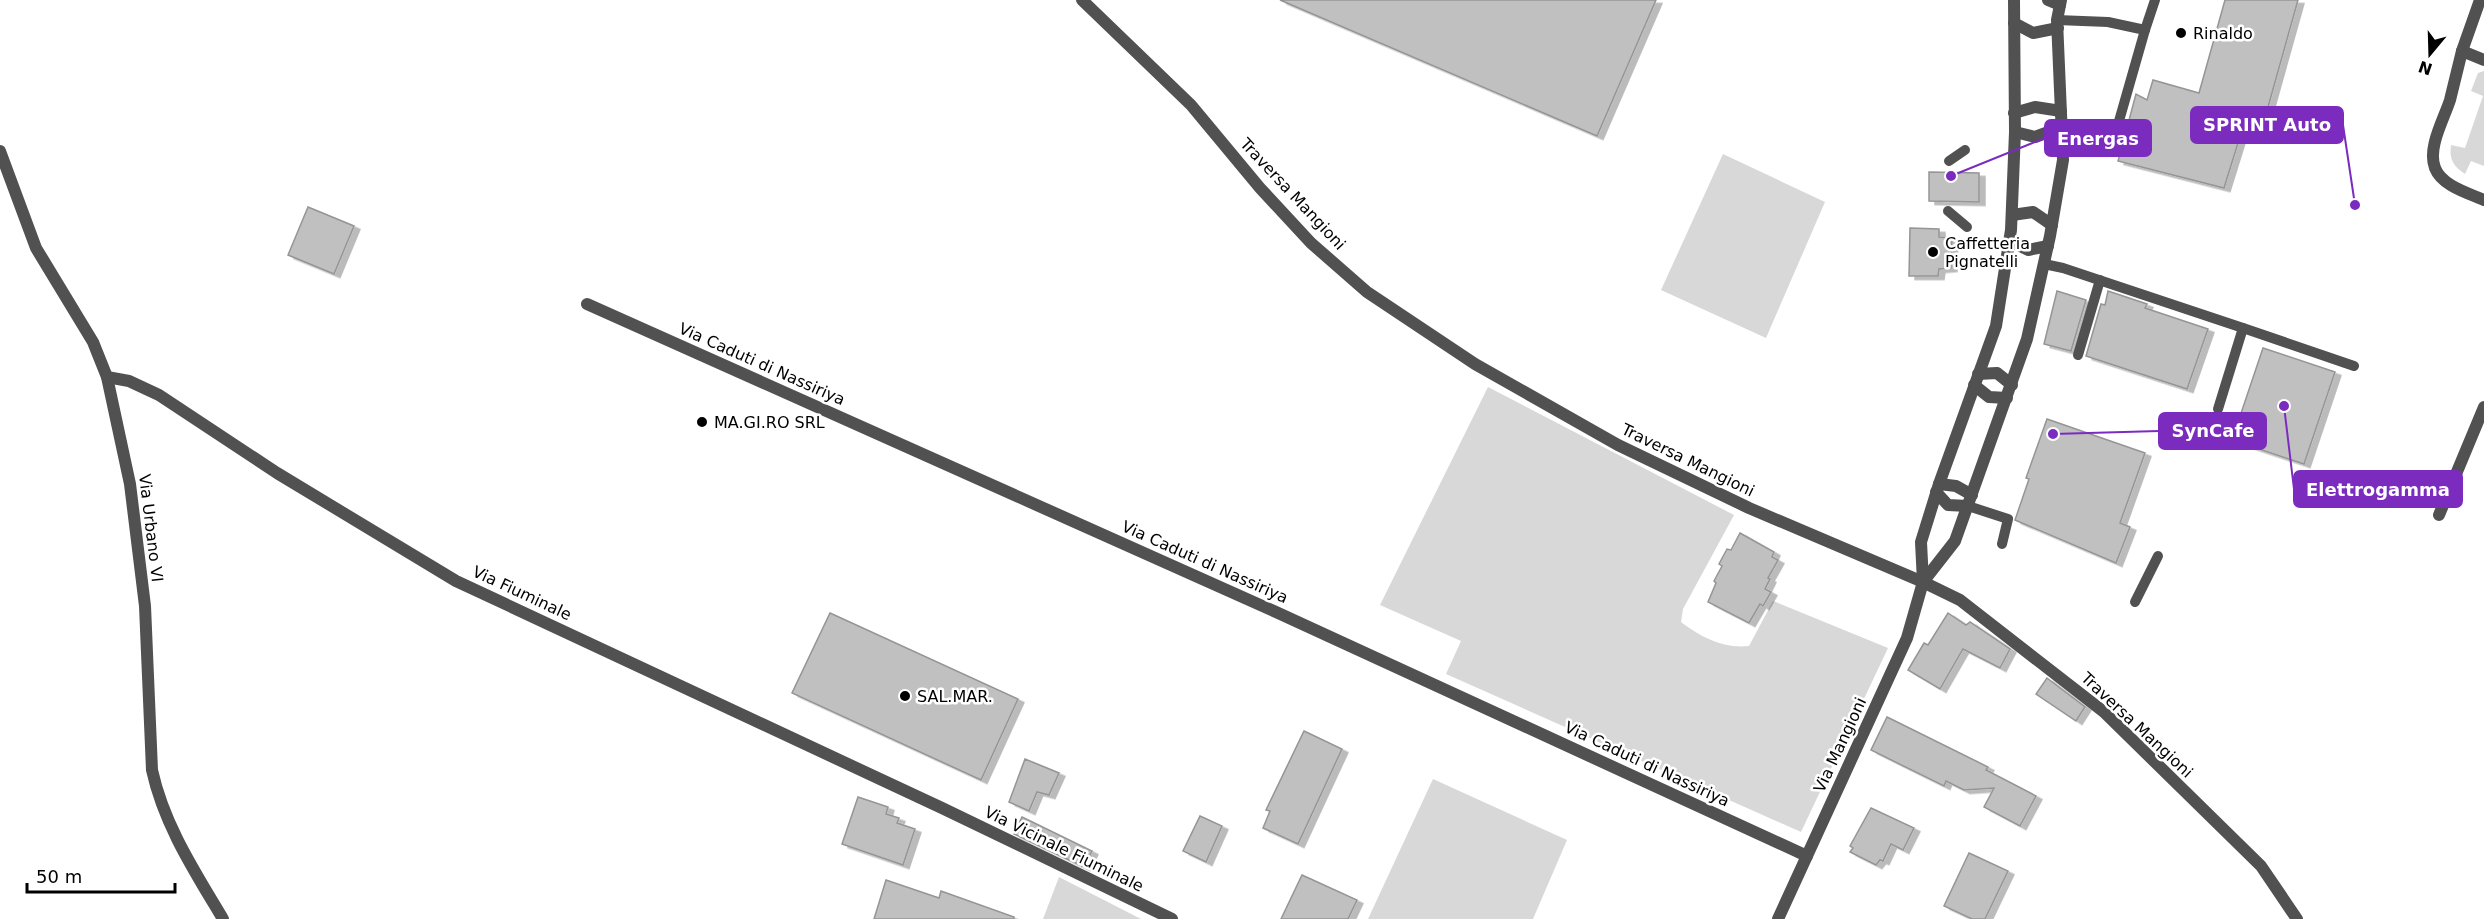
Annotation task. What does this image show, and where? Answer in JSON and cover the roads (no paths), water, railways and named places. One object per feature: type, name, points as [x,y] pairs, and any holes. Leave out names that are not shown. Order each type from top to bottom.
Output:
[{"type":"street","name":"Traversa Mangioni","points":[[1082,0],[1191,105],[1260,188],[1311,243],[1376,298],[1475,364],[1618,445],[1749,508],[1960,600],[2104,712],[2261,866],[2297,919]]},
{"type":"street","name":"Via Mangioni","points":[[1923,582],[1955,541],[2027,339],[2048,246],[2063,160],[2058,24],[2060,3],[2048,0]]},
{"type":"street","points":[[2480,0],[2462,51],[2433,159],[2435,169],[2454,188],[2484,200]]},
{"type":"street","name":"Via Mangioni","points":[[1778,919],[1907,638],[1923,582],[1922,542],[1937,488],[1996,326],[2012,215],[2015,132],[2014,23],[2017,1]]},
{"type":"street","points":[[2014,23],[2033,33],[2058,24]]},
{"type":"street","points":[[2462,51],[2484,60]]},
{"type":"street","points":[[2014,113],[2036,107],[2061,111]]},
{"type":"street","points":[[2015,132],[2035,137],[2062,127]]},
{"type":"street","name":"Via Urbano VI","points":[[0,151],[36,248],[93,342],[107,377],[130,484],[142,584],[152,770],[157,792],[178,841],[223,919]]},
{"type":"street","points":[[2012,215],[2032,212],[2052,225]]},
{"type":"street","points":[[2010,241],[2028,250],[2048,246]]},
{"type":"street","name":"Via Caduti di Nassiriya","points":[[587,304],[1287,617],[1807,856]]},
{"type":"street","points":[[2007,398],[1989,397],[1976,380],[1997,373],[2012,385]]},
{"type":"street","name":"Via Fiuminale","points":[[107,377],[129,381],[159,395],[277,473],[456,580],[942,808]]},
{"type":"street","points":[[2439,515],[2484,407]]},
{"type":"street","points":[[1956,486],[1970,500],[1948,505],[1937,488],[1956,486]]},
{"type":"street","name":"Via Vicinale Fiuminale","points":[[942,808],[1172,919]]},
{"type":"lane","points":[[2117,128],[2155,0]]},
{"type":"lane","points":[[2058,24],[2108,22],[2145,30]]},
{"type":"lane","points":[[1949,161],[1965,150]]},
{"type":"lane","points":[[1948,211],[1967,227]]},
{"type":"lane","points":[[2044,264],[2100,280],[2354,366]]},
{"type":"lane","points":[[2078,355],[2100,280]]},
{"type":"lane","points":[[2218,409],[2243,328]]},
{"type":"lane","points":[[1970,500],[2008,519],[2002,544]]},
{"type":"lane","points":[[2134,602],[2158,556]]},
{"type":"place","name":"Rinaldo","points":[[2181,33]]},
{"type":"place","name":"Energas","points":[[1951,176]]},
{"type":"place","name":"SPRINT Auto","points":[[2355,205]]},
{"type":"place","name":"Caffetteria Pignatelli","points":[[1933,252]]},
{"type":"place","name":"Elettrogamma","points":[[2284,406]]},
{"type":"place","name":"MA.GI.RO SRL","points":[[702,422]]},
{"type":"place","name":"SynCafe","points":[[2053,434]]},
{"type":"place","name":"SAL.MAR.","points":[[905,696]]}]
